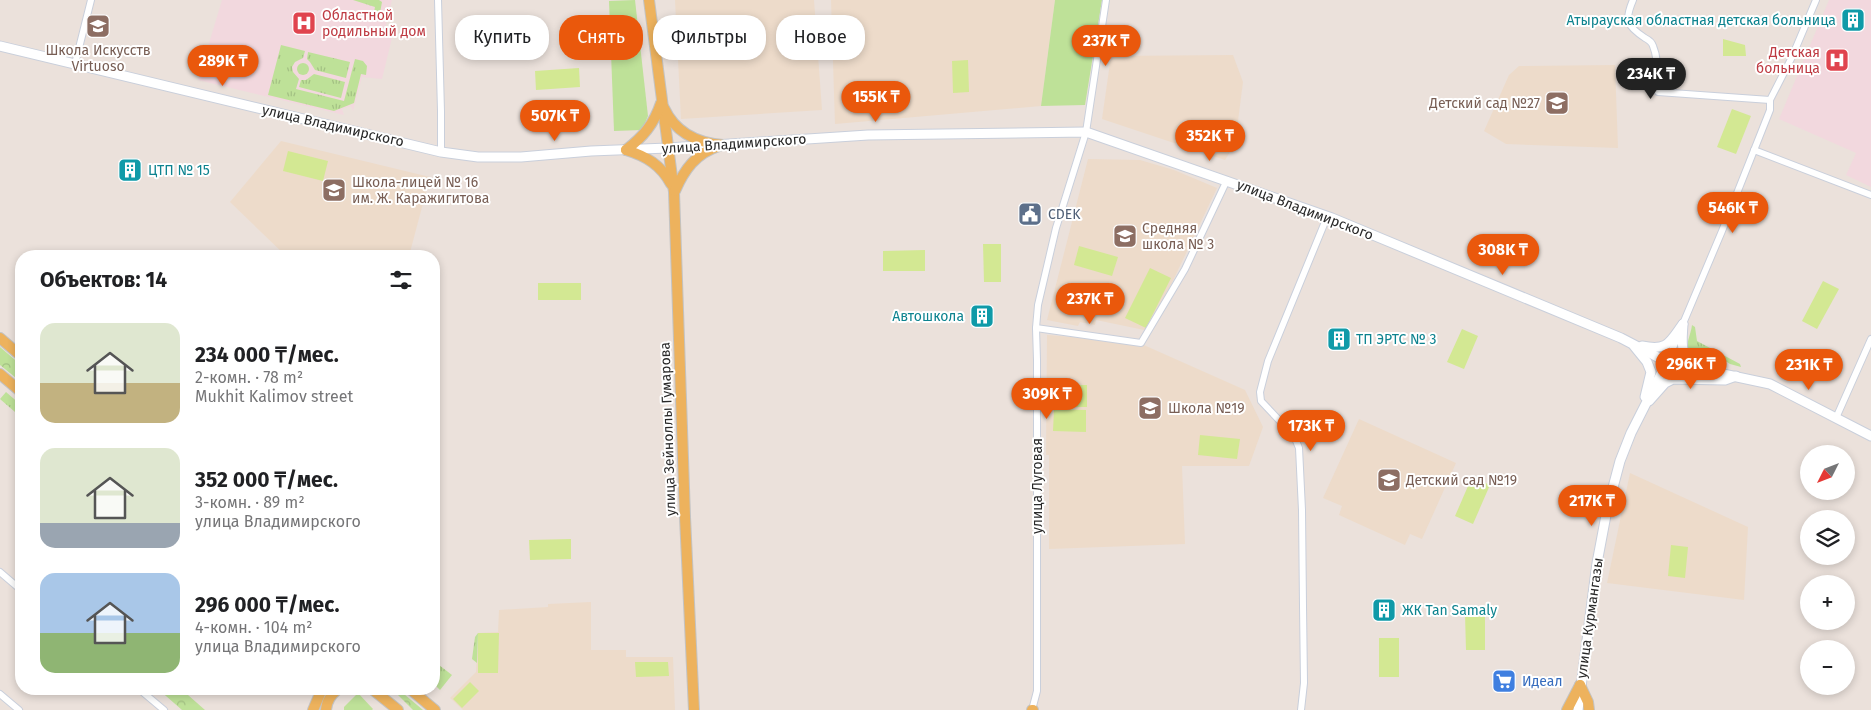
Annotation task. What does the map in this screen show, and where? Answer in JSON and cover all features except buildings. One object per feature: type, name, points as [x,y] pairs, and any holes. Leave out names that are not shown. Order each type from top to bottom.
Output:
[{"type":"main road","name":"улица Зейноллы Гумарова","points":[[649,0],[674,192],[684,508],[694,710]]},
{"type":"main road","points":[[662,102],[670,119],[684,132],[702,142],[723,145]]},
{"type":"main road","points":[[626,150],[639,140],[649,128],[662,102]]},
{"type":"main road","points":[[674,192],[681,175],[692,161],[712,148],[723,145]]},
{"type":"main road","points":[[626,150],[642,154],[655,163],[666,176],[674,192]]},
{"type":"main road","points":[[0,338],[15,351]]},
{"type":"main road","points":[[0,374],[15,385]]},
{"type":"main road","points":[[1567,710],[1580,685]]},
{"type":"main road","points":[[1580,685],[1588,702],[1589,710]]},
{"type":"main road","points":[[313,710],[319,695]]},
{"type":"main road","points":[[326,710],[327,702],[331,695]]},
{"type":"main road","points":[[379,695],[398,710]]},
{"type":"main road","points":[[388,695],[402,710]]},
{"type":"main road","points":[[417,695],[435,710]]},
{"type":"street","points":[[75,64],[91,0]]},
{"type":"street","points":[[438,0],[441,152]]},
{"type":"street","name":"улица Луговая","points":[[1032,710],[1037,691],[1036,328],[1038,305],[1056,228],[1086,132],[1106,0]]},
{"type":"street","points":[[1633,0],[1627,14],[1628,22],[1634,30],[1652,43],[1657,56],[1658,92],[1770,100]]},
{"type":"street","name":"улица Курмангазы","points":[[1578,710],[1597,563],[1607,510],[1620,461],[1644,405],[1667,362],[1684,324],[1770,110],[1770,100],[1792,57],[1816,0]]},
{"type":"street","name":"улица Владимирского","points":[[0,46],[441,152],[478,157],[723,145],[868,135],[1086,132],[1327,216],[1632,343],[1667,362],[1770,384],[1871,436]]},
{"type":"street","points":[[1754,150],[1871,195]]},
{"type":"street","points":[[1036,328],[1141,343],[1184,269],[1227,180]]},
{"type":"street","points":[[1301,710],[1304,683],[1300,448],[1294,436],[1262,401],[1260,392],[1268,361],[1327,216]]},
{"type":"street","points":[[1632,343],[1656,348],[1667,345],[1684,324]]},
{"type":"street","points":[[1684,324],[1682,343],[1684,354],[1691,362],[1727,370],[1736,376]]},
{"type":"street","points":[[1836,418],[1871,339]]},
{"type":"street","points":[[1632,343],[1647,362],[1651,372],[1644,405]]},
{"type":"street","points":[[1644,405],[1653,398],[1665,383],[1674,379],[1725,380],[1736,376]]},
{"type":"street","points":[[0,572],[15,585]]},
{"type":"street","points":[[0,694],[19,710]]},
{"type":"street","points":[[146,695],[164,710]]},
{"type":"shaded area","points":[[222,0],[392,0],[385,29],[392,38],[382,79],[362,77],[353,111],[351,106],[342,109],[344,115],[198,80]]},
{"type":"shaded area","points":[[675,0],[814,0],[815,15],[776,15],[776,60],[818,60],[822,110],[681,119],[678,60],[766,60],[766,15],[676,15]]},
{"type":"shaded area","points":[[831,0],[1055,0],[1041,106],[835,124],[833,60],[865,60],[865,15],[831,15]]},
{"type":"shaded area","name":"Детская больница","points":[[1829,0],[1871,0],[1871,187],[1846,175],[1856,153],[1779,119]]},
{"type":"shaded area","points":[[1233,55],[1243,82],[1235,144],[1225,160],[1102,119],[1111,56]]},
{"type":"shaded area","name":"Детский сад №27","points":[[1615,65],[1618,148],[1506,144],[1484,131],[1509,75],[1519,66]]},
{"type":"shaded area","name":"Школа-лицей № 16 им. Ж. Каражигитова","points":[[281,141],[430,177],[411,250],[280,250],[230,202]]},
{"type":"shaded area","points":[[1088,159],[1140,160],[1174,170],[1217,188],[1149,331],[1096,320],[1095,325],[1080,322],[1078,326],[1047,320]]},
{"type":"shaded area","name":"Школа №19","points":[[1047,335],[1137,342],[1245,390],[1263,427],[1249,466],[1182,466],[1185,544],[1049,549],[1049,455],[1046,455]]},
{"type":"shaded area","name":"Детский сад №19","points":[[1359,419],[1456,463],[1422,539],[1410,534],[1405,545],[1339,515],[1342,506],[1323,498]]},
{"type":"shaded area","points":[[1630,473],[1748,527],[1744,600],[1607,583]]},
{"type":"shaded area","points":[[591,602],[591,650],[626,650],[626,657],[673,657],[675,710],[463,710],[450,698],[476,672],[478,633],[498,632],[499,610],[548,607],[548,604]]},
{"type":"green space","points":[[353,0],[379,0],[382,2],[379,18],[373,17],[375,7]]},
{"type":"green space","points":[[635,0],[637,15],[610,15],[609,1]]},
{"type":"green space","points":[[1055,0],[1102,0],[1085,105],[1041,106]]},
{"type":"green space","points":[[1723,39],[1745,45],[1746,56],[1723,56]]},
{"type":"green space","points":[[281,45],[305,51],[303,58],[295,62],[292,67],[293,72],[299,79],[296,89],[344,101],[355,59],[363,61],[367,66],[366,75],[361,74],[354,103],[334,111],[268,95]]},
{"type":"green space","points":[[308,52],[350,62],[346,78],[315,70],[307,59]]},
{"type":"green space","points":[[611,60],[642,60],[648,116],[642,130],[614,131]]},
{"type":"green space","points":[[968,60],[969,92],[953,93],[952,61]]},
{"type":"green space","points":[[301,63],[305,63],[309,69],[305,75],[301,75],[297,71],[297,67]]},
{"type":"green space","points":[[579,68],[580,87],[536,90],[535,71]]},
{"type":"green space","points":[[314,74],[345,82],[341,98],[299,87],[301,80],[306,80]]},
{"type":"green space","points":[[1732,109],[1751,116],[1736,154],[1717,147]]},
{"type":"green space","points":[[288,151],[328,161],[323,181],[283,171]]},
{"type":"green space","points":[[983,244],[1001,244],[1001,282],[984,282]]},
{"type":"green space","points":[[1079,246],[1118,257],[1112,276],[1074,265]]},
{"type":"green space","points":[[925,250],[925,271],[883,271],[883,251]]},
{"type":"green space","points":[[1150,268],[1171,278],[1146,328],[1125,318]]},
{"type":"green space","points":[[1823,281],[1839,289],[1817,329],[1802,321]]},
{"type":"green space","points":[[538,283],[581,283],[581,300],[538,300]]},
{"type":"green space","points":[[1692,325],[1695,327],[1697,341],[1740,364],[1741,367],[1724,360],[1687,351]]},
{"type":"green space","points":[[1462,329],[1478,336],[1464,369],[1447,362]]},
{"type":"green space","points":[[0,347],[15,360],[15,377],[0,365]]},
{"type":"green space","points":[[1054,385],[1087,385],[1087,407],[1054,407]]},
{"type":"green space","points":[[6,392],[15,400],[15,412],[0,399]]},
{"type":"green space","points":[[1054,409],[1086,410],[1086,432],[1053,431]]},
{"type":"green space","points":[[1200,435],[1240,439],[1237,459],[1198,455]]},
{"type":"green space","points":[[1472,477],[1490,485],[1473,524],[1455,516]]},
{"type":"green space","points":[[571,539],[571,559],[530,560],[529,540]]},
{"type":"green space","points":[[1671,545],[1688,547],[1685,578],[1668,576]]},
{"type":"green space","points":[[1465,614],[1485,614],[1485,650],[1466,650]]},
{"type":"green space","points":[[478,633],[477,663],[472,659],[475,637]]},
{"type":"green space","points":[[478,633],[499,633],[498,673],[478,673]]},
{"type":"green space","points":[[1379,638],[1399,638],[1399,677],[1379,677]]},
{"type":"green space","points":[[635,662],[668,662],[669,676],[636,677]]},
{"type":"green space","points":[[440,666],[452,675],[440,690]]},
{"type":"green space","points":[[470,682],[479,691],[462,708],[453,699]]},
{"type":"green space","points":[[165,695],[188,695],[205,710],[182,710]]},
{"type":"green space","points":[[356,695],[360,695],[373,709],[344,710],[344,707]]},
{"type":"green space","points":[[398,695],[405,695],[423,710],[413,710]]},
{"type":"place","name":"Атырауская областная детская больница","points":[[1853,20]]},
{"type":"place","name":"Областной родильный дом","points":[[304,23]]},
{"type":"place","name":"Школа Искусств Virtuoso","points":[[98,26]]},
{"type":"place","name":"Детская больница","points":[[1837,60]]},
{"type":"place","name":"Детский сад №27","points":[[1557,103]]},
{"type":"place","name":"ЦТП № 15","points":[[130,170]]},
{"type":"place","name":"Школа-лицей № 16 им. Ж. Каражигитова","points":[[334,190]]},
{"type":"place","name":"CDEK","points":[[1030,214]]},
{"type":"place","name":"Средняя школа № 3","points":[[1125,236]]},
{"type":"place","name":"Автошкола","points":[[982,316]]},
{"type":"place","name":"ТП ЭРТС № 3","points":[[1339,339]]},
{"type":"place","name":"Школа №19","points":[[1150,408]]},
{"type":"place","name":"Детский сад №19","points":[[1389,480]]},
{"type":"place","name":"ЖК Tan Samaly","points":[[1384,610]]},
{"type":"place","name":"Идеал","points":[[1504,681]]}]
